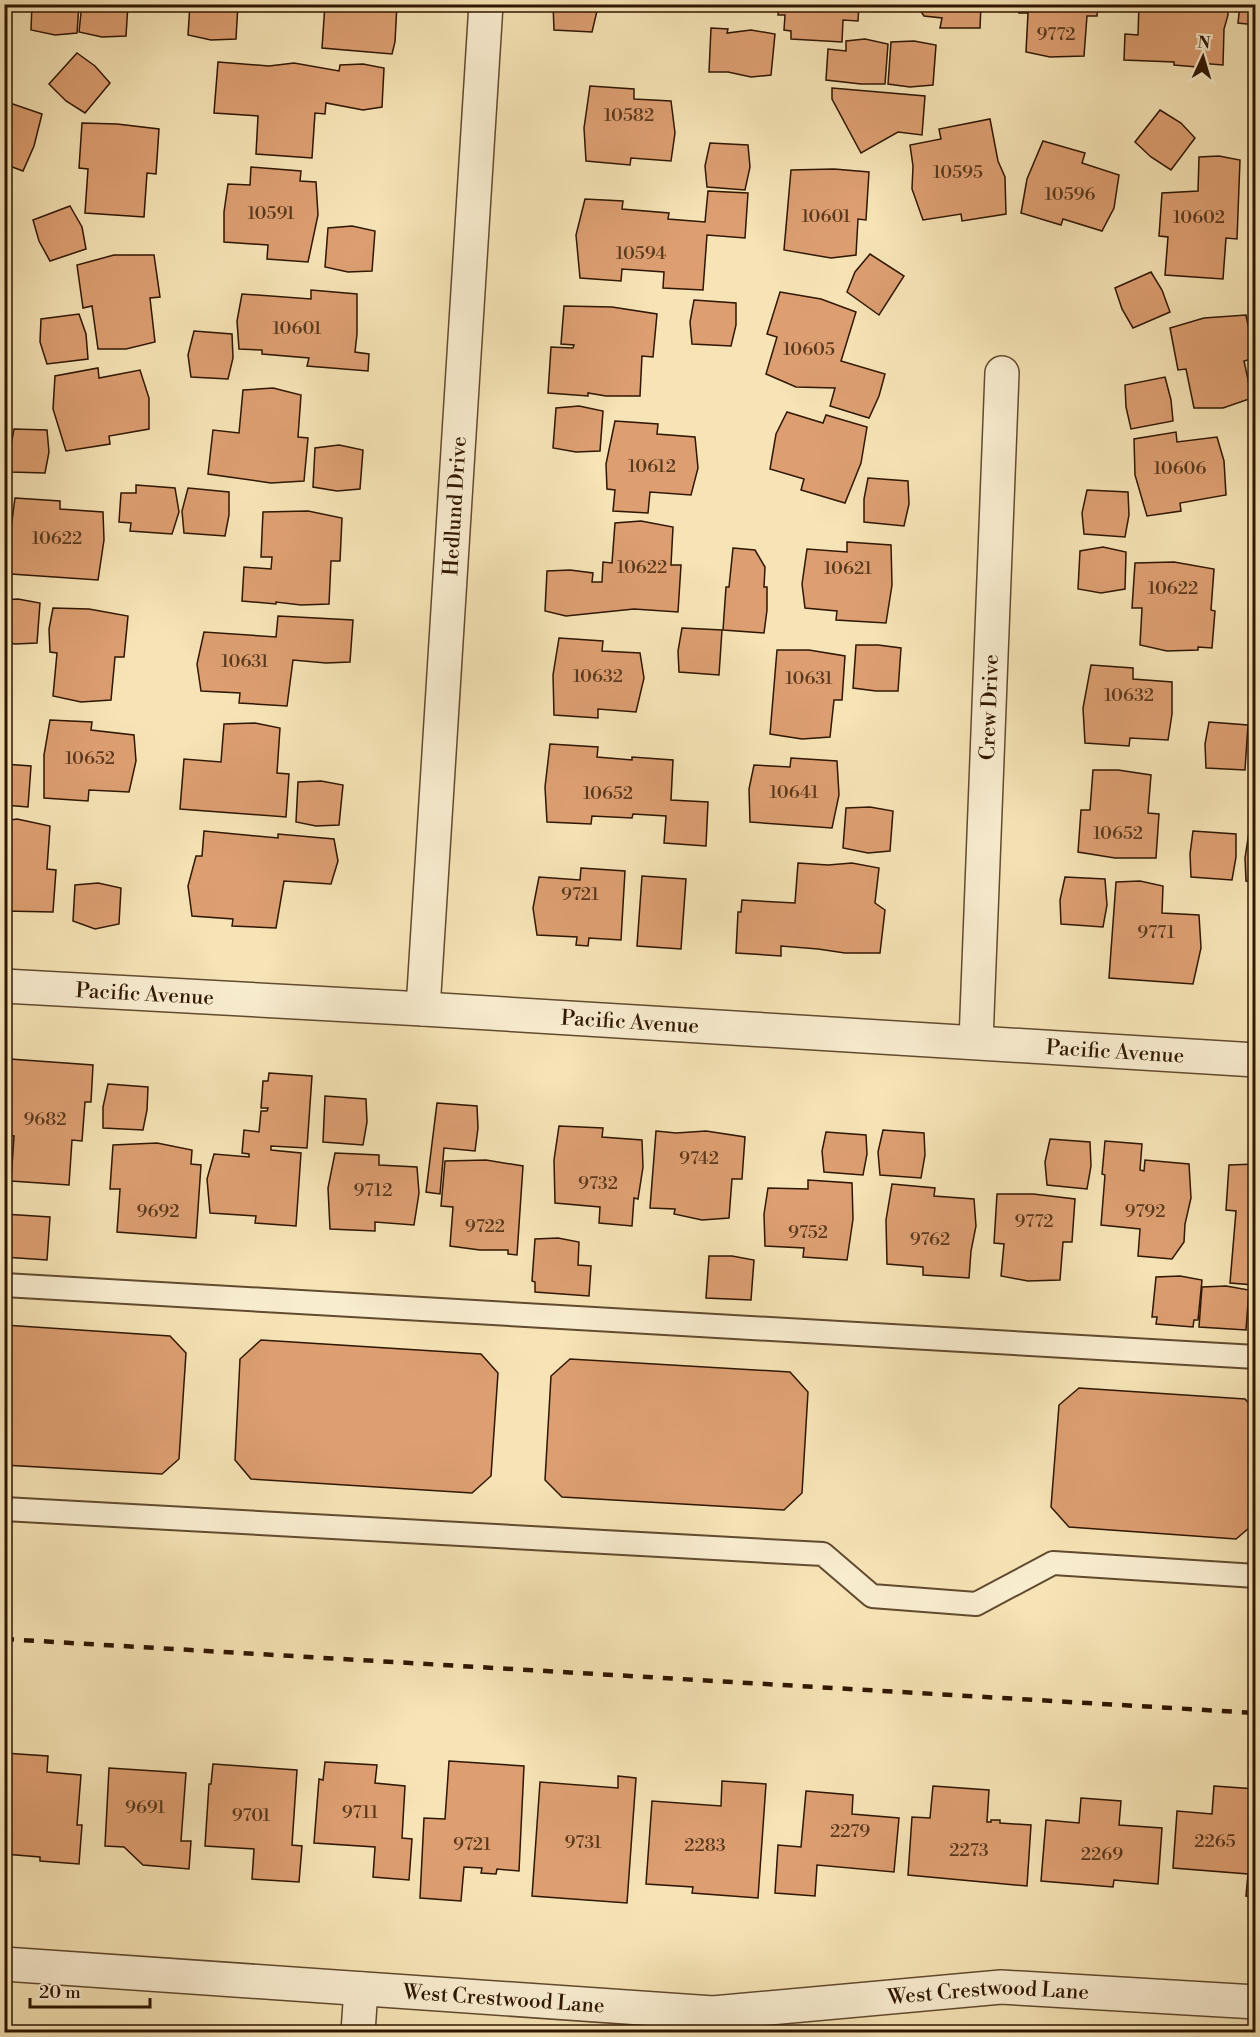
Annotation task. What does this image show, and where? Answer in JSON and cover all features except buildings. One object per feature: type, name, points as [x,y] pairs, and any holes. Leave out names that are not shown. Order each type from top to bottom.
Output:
[{"type":"street","name":"Hedlund Drive","points":[[423,1009],[486,4]]},
{"type":"street","name":"Crew Drive","points":[[976,1041],[1002,373]]},
{"type":"street","name":"Pacific Avenue","points":[[4,986],[976,1041],[1256,1060]]},
{"type":"street","name":"West Crestwood Lane","points":[[4,1964],[713,2013],[1001,1988],[1256,2002]]},
{"type":"street","points":[[358,2032],[361,1989]]},
{"type":"lane","points":[[4,1285],[1256,1357]]},
{"type":"lane","points":[[4,1509],[824,1554],[872,1596],[976,1604],[1053,1563],[1256,1576]]},
{"type":"railway","points":[[4,1639],[1256,1713]]}]
